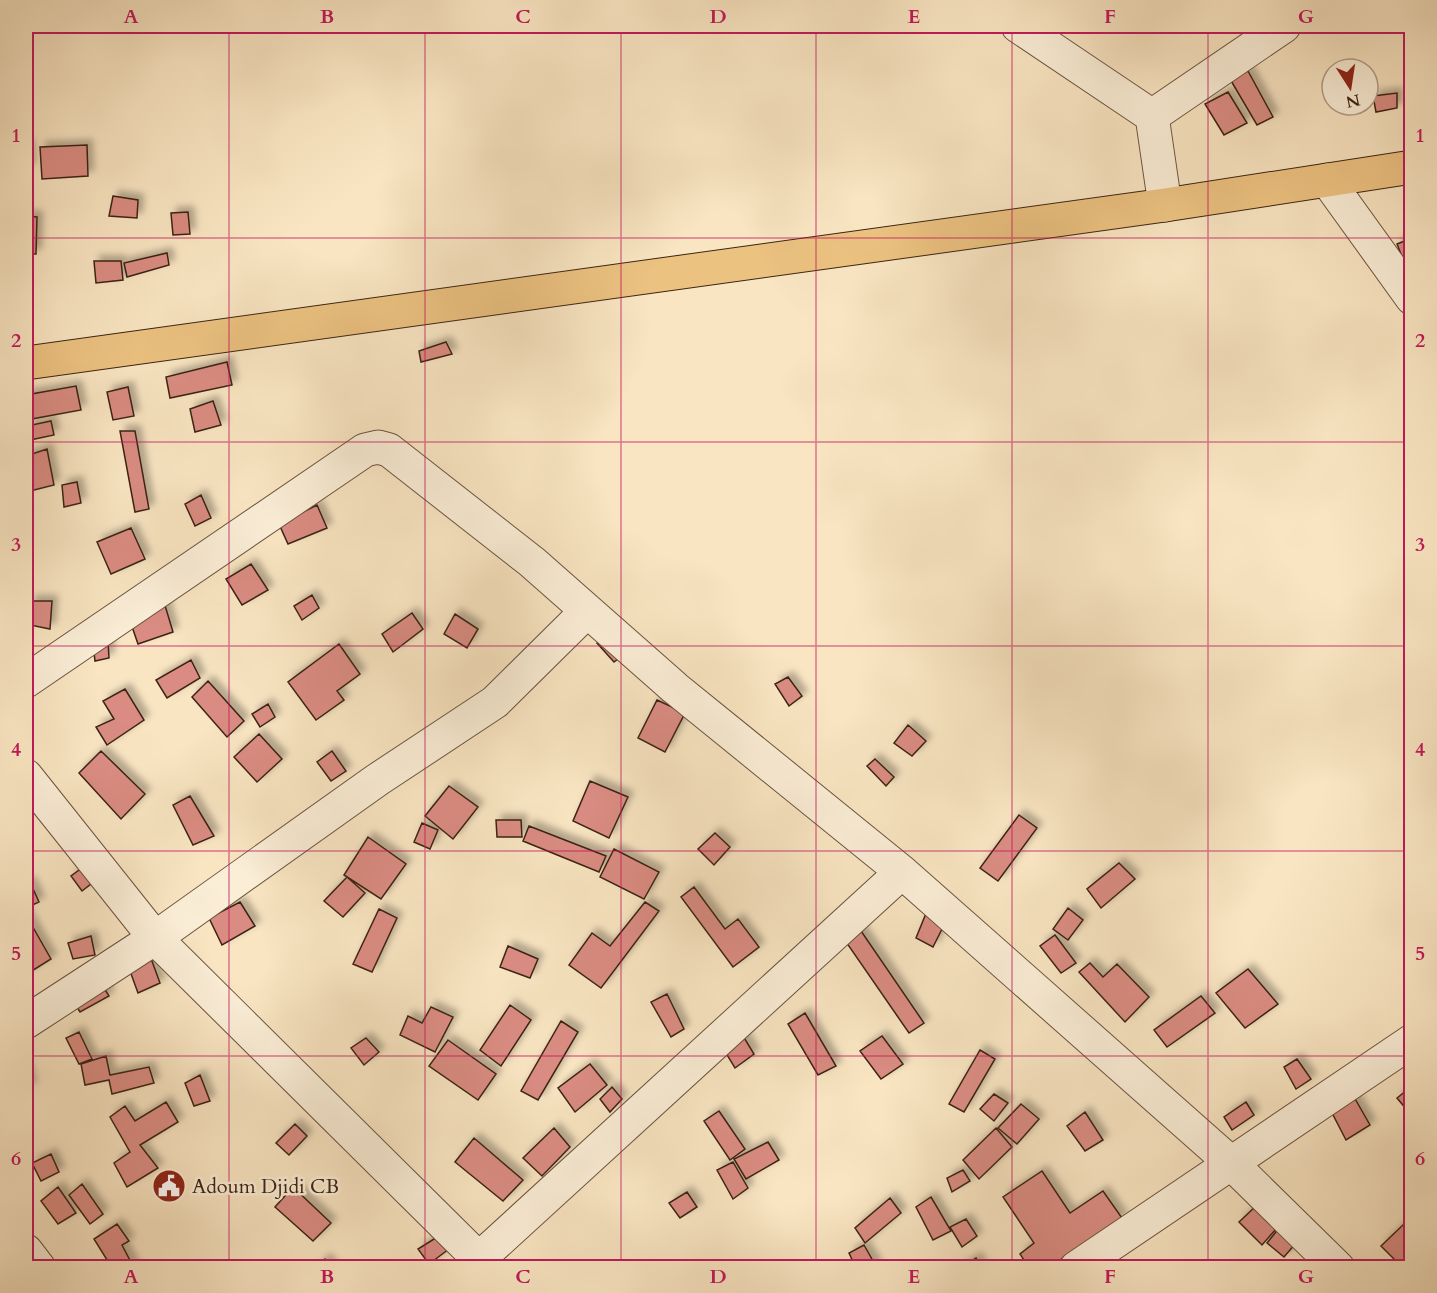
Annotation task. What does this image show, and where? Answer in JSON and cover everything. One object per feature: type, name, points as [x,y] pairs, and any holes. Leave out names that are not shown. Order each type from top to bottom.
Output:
[{"type":"highway","points":[[26,363],[1165,205],[1412,167]]},
{"type":"street","points":[[1018,26],[1152,116],[1165,205]]},
{"type":"street","points":[[1152,116],[1284,26]]},
{"type":"street","points":[[1327,180],[1412,298]]},
{"type":"street","points":[[26,681],[353,457],[365,450],[378,447],[389,450],[532,561],[675,688],[902,872],[1231,1162],[1338,1268]]},
{"type":"street","points":[[26,1022],[154,938],[377,780],[495,702],[587,611]]},
{"type":"street","points":[[26,776],[154,938],[479,1264],[902,872]]},
{"type":"street","points":[[1076,1268],[1412,1041]]},
{"type":"street","points":[[26,1251],[39,1268]]},
{"type":"building","points":[[1248,71],[1273,117],[1257,125],[1230,79]]},
{"type":"building","points":[[1228,92],[1247,123],[1224,135],[1205,104]]},
{"type":"building","points":[[1397,93],[1397,108],[1380,111],[1380,95]]},
{"type":"building","points":[[26,145],[29,145],[30,169],[26,169]]},
{"type":"building","points":[[87,145],[88,176],[42,179],[40,147]]},
{"type":"building","points":[[113,196],[138,200],[137,218],[109,216]]},
{"type":"building","points":[[188,212],[190,234],[173,235],[171,213]]},
{"type":"building","points":[[26,216],[37,217],[36,254],[26,254]]},
{"type":"building","points":[[1412,238],[1412,264],[1406,267],[1397,244]]},
{"type":"building","points":[[167,253],[169,265],[127,277],[124,263]]},
{"type":"building","points":[[94,261],[121,261],[123,280],[96,283]]},
{"type":"building","points":[[446,342],[452,354],[421,362],[419,351]]},
{"type":"building","points":[[227,362],[232,385],[170,398],[166,377]]},
{"type":"building","points":[[76,386],[81,410],[26,420],[26,395]]},
{"type":"building","points":[[128,387],[134,416],[113,420],[107,392]]},
{"type":"building","points":[[213,401],[221,425],[195,432],[190,409]]},
{"type":"building","points":[[51,421],[54,435],[30,440],[27,426]]},
{"type":"building","points":[[120,431],[135,431],[149,509],[135,512]]},
{"type":"building","points":[[47,449],[54,485],[26,492],[26,456]]},
{"type":"building","points":[[77,482],[81,503],[64,507],[62,485]]},
{"type":"building","points":[[201,495],[211,518],[195,526],[185,504]]},
{"type":"building","points":[[317,505],[327,528],[288,544],[279,524]]},
{"type":"building","points":[[131,528],[145,559],[111,574],[97,542]]},
{"type":"building","points":[[251,564],[268,590],[242,605],[226,579]]},
{"type":"building","points":[[312,595],[319,608],[302,620],[294,606]]},
{"type":"building","points":[[30,601],[52,601],[50,629],[30,625]]},
{"type":"building","points":[[164,602],[173,632],[138,644],[127,612]]},
{"type":"building","points":[[412,613],[423,629],[393,652],[382,634]]},
{"type":"building","points":[[455,614],[478,629],[467,648],[444,634]]},
{"type":"building","points":[[610,633],[627,652],[614,662],[597,643]]},
{"type":"building","points":[[108,641],[109,658],[95,661],[93,644]]},
{"type":"building","points":[[339,644],[360,674],[337,691],[344,700],[316,720],[288,682]]},
{"type":"building","points":[[191,660],[200,678],[167,698],[156,680]]},
{"type":"building","points":[[788,677],[802,696],[789,706],[775,684]]},
{"type":"building","points":[[208,681],[244,721],[227,737],[192,697]]},
{"type":"building","points":[[125,689],[144,720],[107,745],[96,727],[114,719],[103,701]]},
{"type":"building","points":[[657,700],[685,713],[665,752],[638,738]]},
{"type":"building","points":[[268,704],[275,717],[260,727],[252,714]]},
{"type":"building","points":[[908,725],[926,741],[912,756],[894,743]]},
{"type":"building","points":[[259,734],[282,759],[257,782],[234,757]]},
{"type":"building","points":[[101,751],[145,794],[121,819],[79,773]]},
{"type":"building","points":[[332,751],[346,771],[331,781],[317,762]]},
{"type":"building","points":[[875,759],[894,777],[886,786],[867,766]]},
{"type":"building","points":[[590,781],[628,797],[609,838],[573,821]]},
{"type":"building","points":[[449,786],[478,807],[453,839],[425,816]]},
{"type":"building","points":[[190,796],[214,836],[193,845],[173,805]]},
{"type":"building","points":[[1019,815],[1037,828],[998,881],[980,868]]},
{"type":"building","points":[[496,820],[521,820],[522,837],[497,837]]},
{"type":"building","points":[[422,823],[438,830],[430,849],[414,842]]},
{"type":"building","points":[[529,826],[606,856],[599,872],[523,841]]},
{"type":"building","points":[[715,833],[730,847],[714,865],[698,849]]},
{"type":"building","points":[[368,837],[406,864],[381,899],[344,875]]},
{"type":"building","points":[[614,849],[659,872],[644,899],[600,877]]},
{"type":"building","points":[[1119,863],[1135,879],[1101,908],[1087,889]]},
{"type":"building","points":[[86,865],[96,880],[82,891],[71,876]]},
{"type":"building","points":[[347,877],[365,893],[343,917],[324,901]]},
{"type":"building","points":[[30,882],[39,902],[26,908],[26,884]]},
{"type":"building","points":[[694,887],[725,929],[738,919],[759,947],[733,967],[681,897]]},
{"type":"building","points":[[240,902],[255,926],[222,945],[209,918]]},
{"type":"building","points":[[645,902],[659,911],[601,988],[569,965],[592,933],[610,946]]},
{"type":"building","points":[[1068,908],[1083,920],[1068,940],[1053,929]]},
{"type":"building","points":[[379,909],[397,918],[372,972],[353,964]]},
{"type":"building","points":[[927,911],[947,919],[933,947],[916,938]]},
{"type":"building","points":[[26,915],[51,959],[27,974],[26,971]]},
{"type":"building","points":[[859,928],[924,1023],[909,1033],[844,939]]},
{"type":"building","points":[[1055,935],[1076,963],[1061,973],[1040,946]]},
{"type":"building","points":[[91,936],[95,955],[73,959],[68,943]]},
{"type":"building","points":[[508,946],[538,959],[530,978],[500,967]]},
{"type":"building","points":[[149,953],[160,983],[138,993],[126,960]]},
{"type":"building","points":[[1090,963],[1103,977],[1117,964],[1149,997],[1125,1022],[1079,972]]},
{"type":"building","points":[[1248,969],[1278,1004],[1245,1028],[1216,993]]},
{"type":"building","points":[[101,983],[109,996],[80,1012],[72,999]]},
{"type":"building","points":[[667,994],[684,1029],[671,1037],[651,1002]]},
{"type":"building","points":[[1201,996],[1215,1013],[1167,1047],[1154,1030]]},
{"type":"building","points":[[510,1005],[531,1020],[501,1066],[480,1050]]},
{"type":"building","points":[[431,1007],[453,1017],[435,1052],[400,1035],[408,1016],[422,1023]]},
{"type":"building","points":[[805,1013],[836,1066],[818,1075],[788,1024]]},
{"type":"building","points":[[561,1021],[578,1032],[538,1100],[521,1091]]},
{"type":"building","points":[[79,1032],[92,1059],[79,1064],[66,1038]]},
{"type":"building","points":[[743,1036],[754,1054],[735,1068],[724,1050]]},
{"type":"building","points":[[882,1036],[903,1064],[881,1079],[860,1051]]},
{"type":"building","points":[[366,1038],[379,1052],[364,1065],[351,1048]]},
{"type":"building","points":[[448,1040],[496,1074],[478,1100],[429,1066]]},
{"type":"building","points":[[980,1050],[995,1059],[964,1112],[949,1104]]},
{"type":"building","points":[[106,1056],[110,1075],[149,1067],[154,1083],[112,1094],[109,1080],[85,1085],[81,1064]]},
{"type":"building","points":[[1297,1059],[1311,1079],[1296,1089],[1284,1067]]},
{"type":"building","points":[[590,1064],[607,1085],[575,1112],[558,1088]]},
{"type":"building","points":[[26,1068],[31,1087],[26,1088]]},
{"type":"building","points":[[200,1075],[210,1101],[194,1106],[185,1083]]},
{"type":"building","points":[[1412,1086],[1412,1116],[1397,1098]]},
{"type":"building","points":[[612,1087],[622,1099],[610,1112],[600,1099]]},
{"type":"building","points":[[994,1094],[1008,1103],[994,1121],[980,1109]]},
{"type":"building","points":[[1354,1097],[1370,1125],[1346,1140],[1330,1109]]},
{"type":"building","points":[[166,1102],[178,1122],[140,1145],[158,1168],[127,1187],[114,1163],[130,1152],[110,1117],[125,1106],[135,1121]]},
{"type":"building","points":[[1246,1102],[1254,1115],[1232,1130],[1224,1117]]},
{"type":"building","points":[[1021,1104],[1039,1119],[1017,1144],[998,1128]]},
{"type":"building","points":[[719,1111],[745,1149],[730,1160],[704,1121]]},
{"type":"building","points":[[1085,1112],[1103,1140],[1085,1151],[1067,1126]]},
{"type":"building","points":[[295,1124],[307,1136],[289,1155],[276,1143]]},
{"type":"building","points":[[554,1128],[570,1147],[542,1176],[523,1158]]},
{"type":"building","points":[[996,1128],[1012,1147],[979,1179],[963,1160]]},
{"type":"building","points":[[474,1138],[523,1180],[503,1201],[455,1162]]},
{"type":"building","points":[[768,1142],[779,1160],[746,1179],[734,1159]]},
{"type":"building","points":[[51,1154],[59,1172],[41,1181],[32,1163]]},
{"type":"building","points":[[733,1162],[748,1188],[733,1199],[717,1170]]},
{"type":"building","points":[[963,1170],[970,1181],[952,1192],[947,1178]]},
{"type":"building","points":[[1042,1171],[1070,1213],[1103,1191],[1122,1218],[1048,1268],[1029,1268],[1020,1254],[1034,1243],[1003,1197]]},
{"type":"building","points":[[82,1184],[103,1214],[90,1224],[69,1195]]},
{"type":"building","points":[[58,1187],[76,1213],[58,1224],[41,1201]]},
{"type":"building","points":[[293,1187],[331,1223],[313,1241],[275,1207]]},
{"type":"building","points":[[687,1192],[697,1207],[680,1218],[669,1203]]},
{"type":"building","points":[[931,1197],[951,1231],[933,1240],[916,1207]]},
{"type":"building","points":[[890,1198],[901,1213],[865,1243],[855,1228]]},
{"type":"building","points":[[1256,1206],[1276,1229],[1262,1245],[1239,1222]]},
{"type":"building","points":[[966,1219],[977,1236],[962,1247],[950,1227]]},
{"type":"building","points":[[1284,1222],[1302,1236],[1284,1257],[1267,1243]]},
{"type":"building","points":[[117,1224],[129,1241],[122,1245],[134,1268],[112,1268],[94,1239]]},
{"type":"building","points":[[1404,1224],[1412,1233],[1412,1252],[1400,1265],[1381,1246]]},
{"type":"building","points":[[442,1234],[453,1246],[429,1264],[418,1249]]},
{"type":"building","points":[[864,1245],[877,1268],[856,1268],[849,1253]]},
{"type":"building","points":[[976,1258],[982,1268],[960,1268]]},
{"type":"building","points":[[325,1259],[333,1268],[316,1268]]},
{"type":"place","name":"Adoum Djidi CB","points":[[169,1186]]}]
